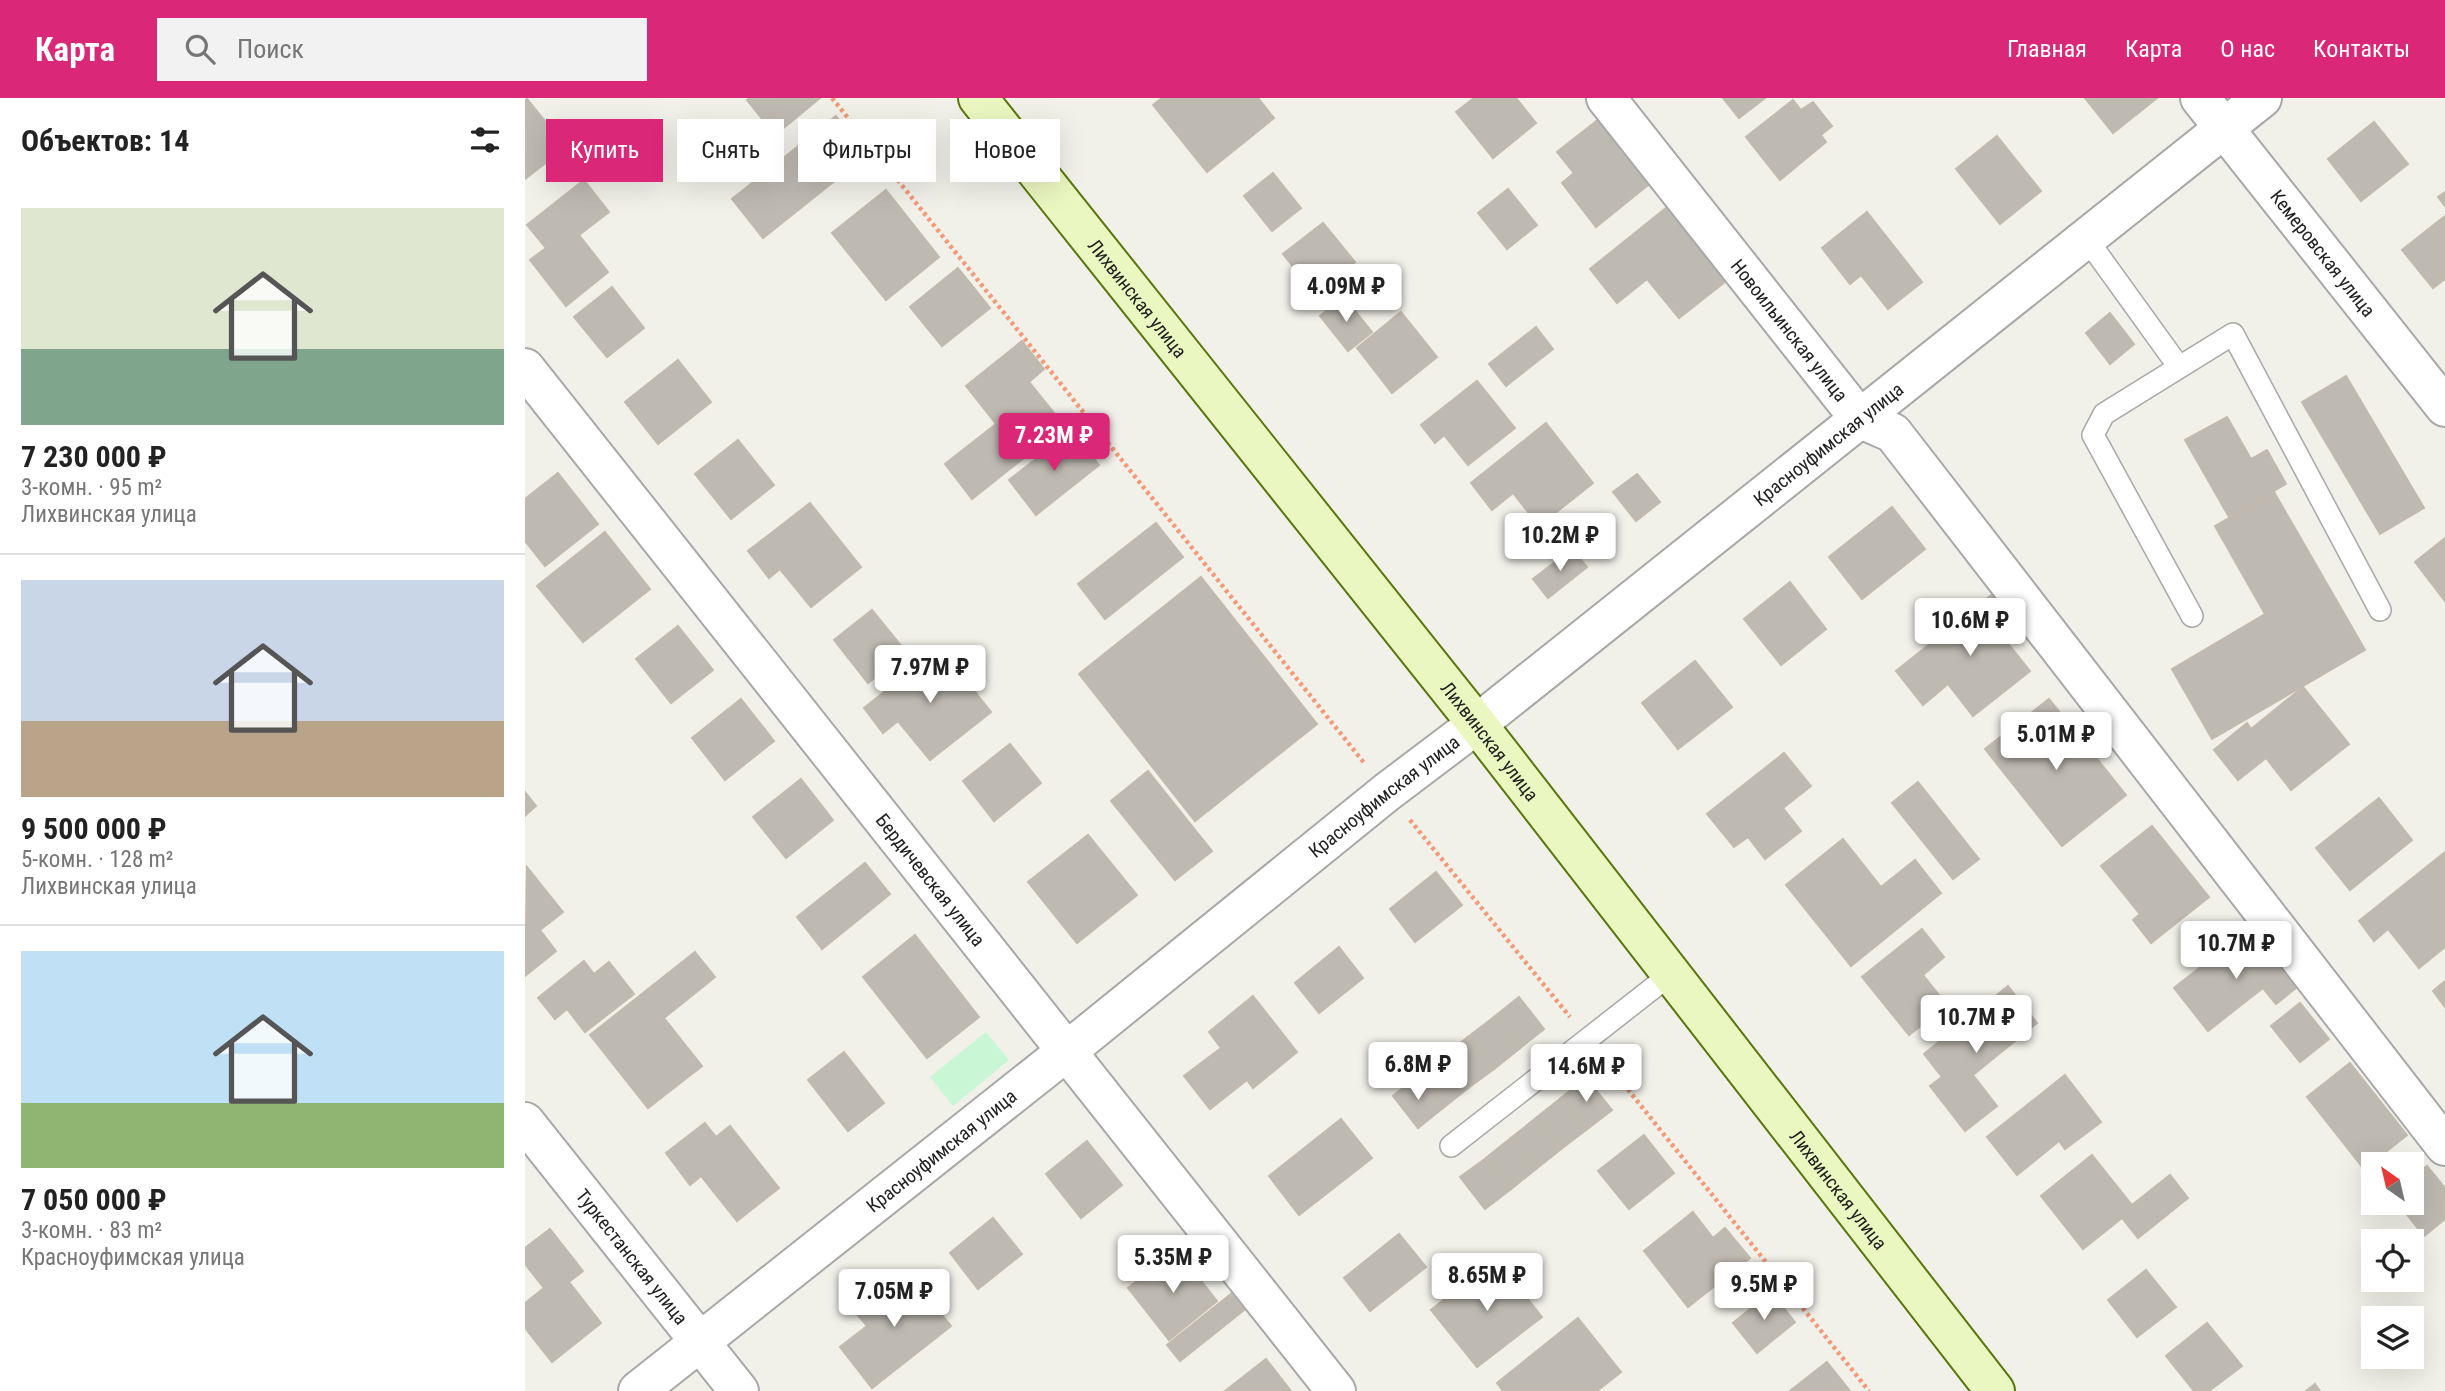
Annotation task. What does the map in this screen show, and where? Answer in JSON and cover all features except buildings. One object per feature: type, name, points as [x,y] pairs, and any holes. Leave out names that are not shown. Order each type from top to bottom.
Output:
[{"type":"main road","name":"Лихвинская улица","points":[[978,98],[1477,724],[1995,1391]]},
{"type":"street","name":"Новоильинская улица","points":[[1606,98],[1860,418],[1893,433],[2445,1146]]},
{"type":"street","name":"Кемеровская улица","points":[[2200,98],[2445,407]]},
{"type":"street","name":"Красноуфимская улица","points":[[638,1391],[2262,98]]},
{"type":"street","name":"Бердичевская улица","points":[[525,368],[1336,1391]]},
{"type":"street","name":"Туркестанская улица","points":[[525,1122],[739,1391]]},
{"type":"lane","points":[[2086,238],[2179,367]]},
{"type":"lane","points":[[2192,616],[2093,435],[2104,414],[2233,334],[2380,610]]},
{"type":"lane","points":[[1451,1146],[1671,974]]},
{"type":"path","points":[[832,98],[1869,1391]]},
{"type":"green space","points":[[986,1032],[1009,1060],[953,1106],[930,1077]]}]
